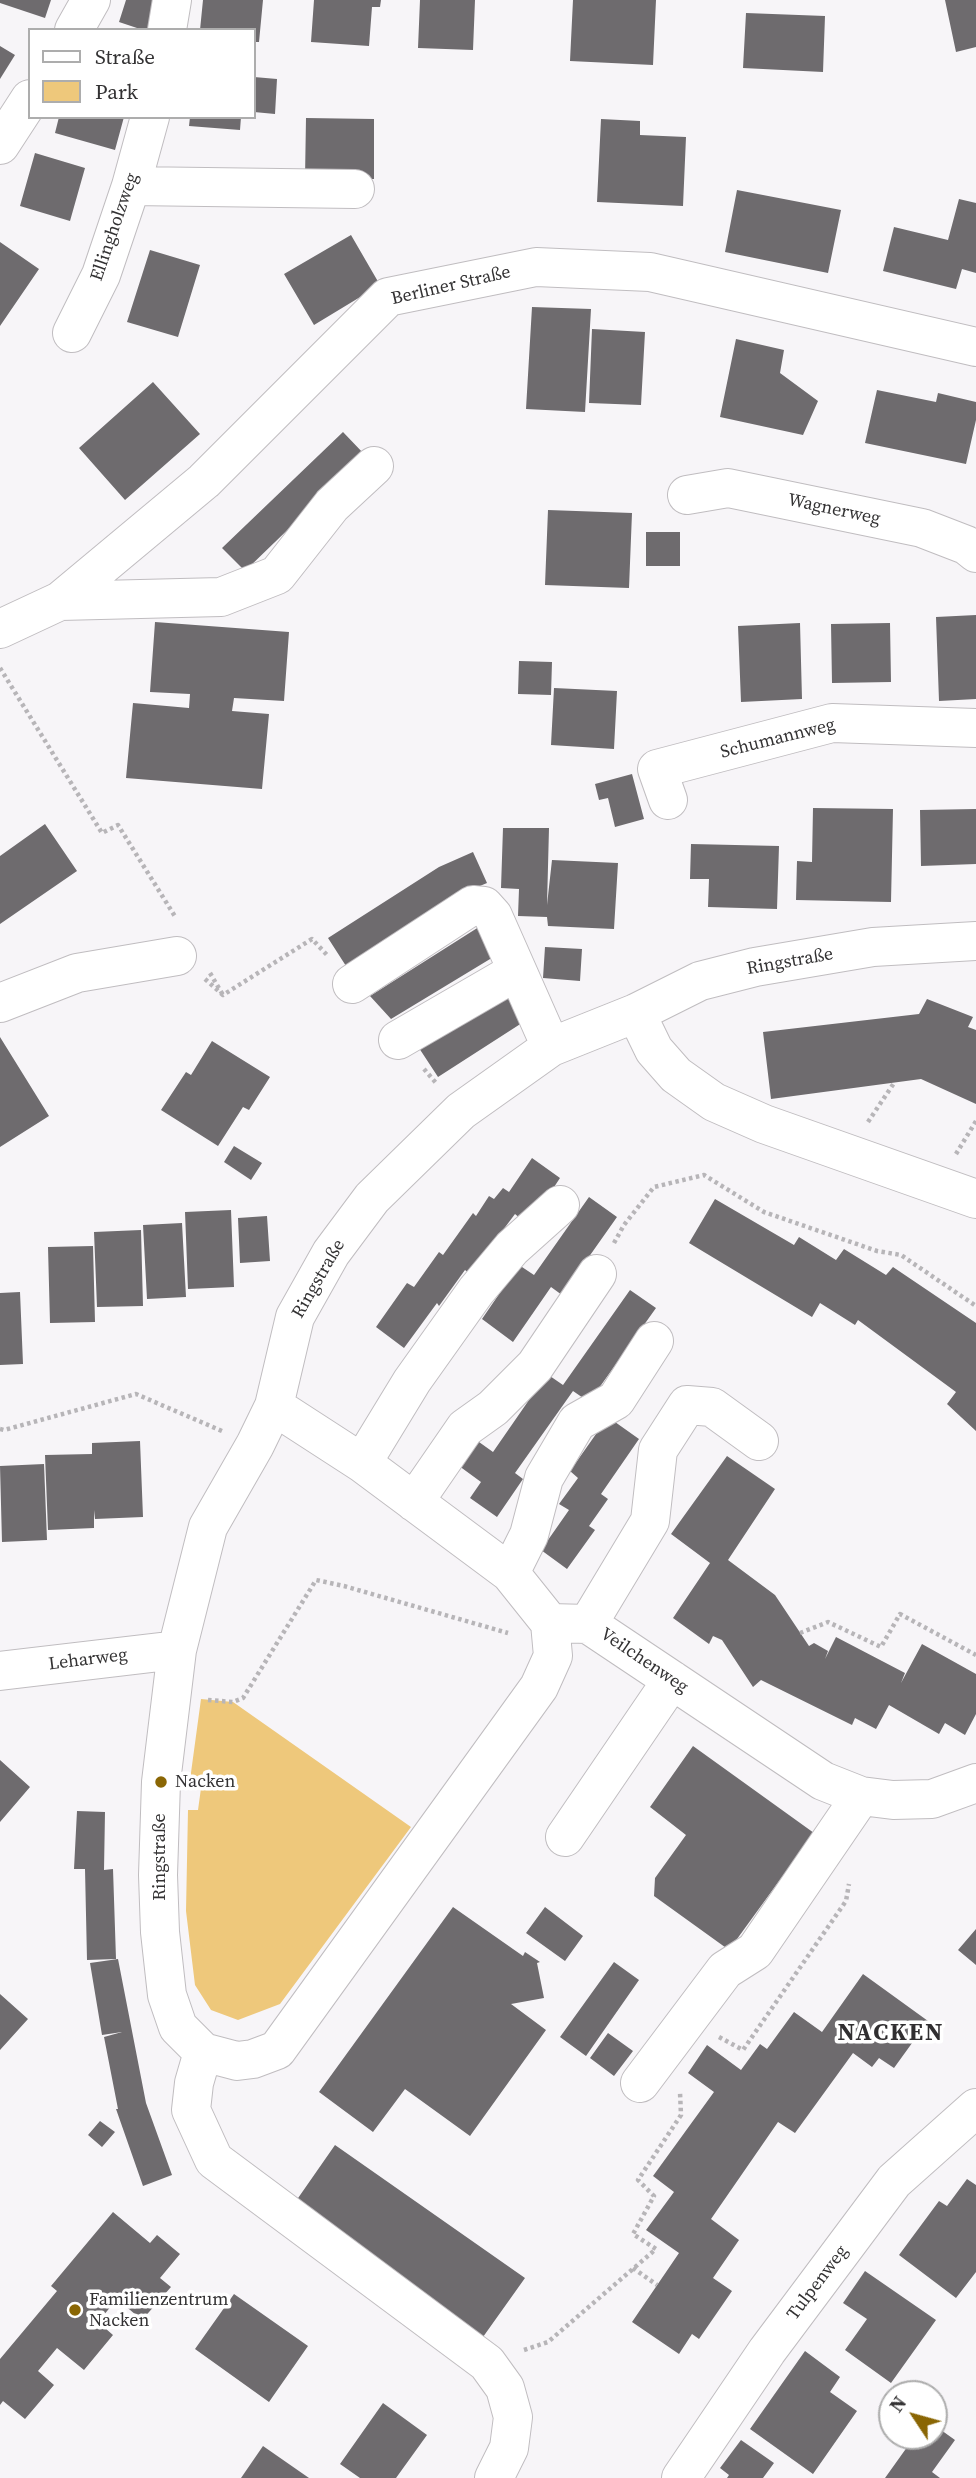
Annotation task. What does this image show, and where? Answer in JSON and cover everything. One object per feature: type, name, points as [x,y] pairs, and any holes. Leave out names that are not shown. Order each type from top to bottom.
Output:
[{"type":"street","points":[[75,28],[91,0]]},
{"type":"street","points":[[167,28],[172,0]]},
{"type":"street","points":[[0,145],[28,102]]},
{"type":"street","name":"Ellingholzweg","points":[[72,333],[101,275],[131,186],[149,119]]},
{"type":"street","points":[[131,186],[355,190]]},
{"type":"street","name":"Berliner Straße","points":[[0,629],[60,601],[205,481],[388,297],[536,267],[650,272],[976,347]]},
{"type":"street","points":[[60,601],[221,597],[277,575],[332,505],[374,466]]},
{"type":"street","name":"Wagnerweg","points":[[687,495],[728,488],[922,528],[966,545],[976,553]]},
{"type":"street","name":"Schumannweg","points":[[668,800],[657,769],[832,723],[976,728]]},
{"type":"street","points":[[340,970],[474,905],[484,906],[493,915],[551,1048]]},
{"type":"street","name":"Ringstraße","points":[[203,2052],[178,2027],[167,1995],[160,1932],[158,1875],[161,1782],[177,1650],[208,1527],[274,1406],[295,1317],[331,1253],[372,1198],[461,1111],[551,1048],[636,1013],[700,981],[755,967],[873,947],[976,941]]},
{"type":"street","points":[[0,1003],[77,973],[189,951]]},
{"type":"street","points":[[398,1040],[517,971]]},
{"type":"street","points":[[636,1013],[654,1050],[676,1075],[713,1102],[764,1124],[976,1199]]},
{"type":"street","points":[[362,1463],[412,1381],[476,1291],[512,1248],[560,1205]]},
{"type":"street","points":[[414,1502],[465,1428],[493,1408],[535,1366],[597,1274]]},
{"type":"street","points":[[510,1573],[529,1535],[544,1478],[577,1422],[616,1400],[654,1341]]},
{"type":"street","points":[[589,1624],[650,1521],[658,1450],[687,1405],[712,1407],[759,1441]]},
{"type":"street","points":[[274,1406],[362,1463],[510,1573],[550,1623],[553,1656],[539,1687],[277,2050],[253,2059],[237,2061],[203,2052],[194,2083],[191,2110],[214,2160],[487,2363],[505,2388],[513,2417],[509,2448],[494,2478]]},
{"type":"street","name":"Veilchenweg","points":[[550,1623],[589,1624],[823,1781],[861,1796],[893,1800],[932,1799],[976,1783]]},
{"type":"street","name":"Leharweg","points":[[0,1671],[177,1650]]},
{"type":"street","points":[[565,1837],[672,1680]]},
{"type":"street","points":[[640,2084],[725,1970],[755,1951],[861,1796]]},
{"type":"street","name":"Tulpenweg","points":[[681,2478],[767,2351],[894,2180],[976,2108]]},
{"type":"path","points":[[0,668],[102,833],[118,825],[189,951],[223,995]]},
{"type":"path","points":[[223,995],[312,939],[340,970]]},
{"type":"path","points":[[189,951],[223,995]]},
{"type":"path","points":[[848,1152],[894,1083]]},
{"type":"path","points":[[597,1274],[624,1225],[654,1187],[704,1175],[764,1212],[877,1251],[901,1255],[976,1306]]},
{"type":"path","points":[[0,1429],[135,1394],[255,1445]]},
{"type":"path","points":[[168,1710],[201,1699],[233,1702],[243,1698],[316,1580],[522,1637],[550,1623]]},
{"type":"path","points":[[800,1633],[828,1622],[881,1647],[900,1614],[976,1655]]},
{"type":"path","points":[[713,2035],[743,2049],[846,1901],[850,1875]]},
{"type":"path","points":[[487,2363],[548,2342],[656,2249],[633,2234],[654,2196],[638,2180],[681,2115],[680,2088]]},
{"type":"path","points":[[633,2268],[657,2285]]},
{"type":"green space","points":[[201,1699],[233,1702],[411,1827],[280,2004],[238,2020],[211,2010],[195,1985],[186,1911],[188,1810],[198,1810],[202,1781],[190,1780]]},
{"type":"building","points":[[0,0],[51,0],[45,18],[0,3]]},
{"type":"building","points":[[126,0],[154,0],[151,28],[137,28],[119,22]]},
{"type":"building","points":[[203,0],[263,0],[259,42],[256,42],[256,28],[200,28]]},
{"type":"building","points":[[314,0],[381,0],[380,7],[372,7],[369,46],[311,42]]},
{"type":"building","points":[[420,0],[475,0],[473,50],[418,48]]},
{"type":"building","points":[[573,0],[656,0],[653,65],[570,61]]},
{"type":"building","points":[[945,0],[976,0],[976,47],[956,52]]},
{"type":"building","points":[[746,13],[825,16],[823,72],[743,68]]},
{"type":"building","points":[[0,46],[15,55],[0,79]]},
{"type":"building","points":[[256,77],[277,79],[275,114],[256,112]]},
{"type":"building","points":[[306,118],[374,119],[374,179],[305,178]]},
{"type":"building","points":[[58,119],[123,119],[115,150],[55,133]]},
{"type":"building","points":[[190,119],[241,119],[240,130],[189,126]]},
{"type":"building","points":[[601,119],[640,121],[640,135],[686,137],[683,206],[597,202]]},
{"type":"building","points":[[35,153],[85,168],[70,221],[20,206]]},
{"type":"building","points":[[737,190],[841,210],[828,273],[725,252]]},
{"type":"building","points":[[959,199],[976,203],[976,273],[962,269],[956,289],[883,271],[894,227],[948,240]]},
{"type":"building","points":[[351,235],[380,285],[314,325],[284,274]]},
{"type":"building","points":[[0,242],[39,269],[0,326]]},
{"type":"building","points":[[150,250],[200,265],[178,337],[127,322]]},
{"type":"building","points":[[532,307],[591,309],[585,412],[526,409]]},
{"type":"building","points":[[592,329],[645,332],[641,405],[589,403]]},
{"type":"building","points":[[736,339],[784,350],[780,373],[818,401],[803,435],[720,417]]},
{"type":"building","points":[[153,382],[200,434],[125,500],[79,448]]},
{"type":"building","points":[[877,390],[936,402],[938,393],[976,402],[976,420],[966,464],[865,443]]},
{"type":"building","points":[[343,432],[365,455],[245,571],[222,548]]},
{"type":"building","points":[[548,510],[632,513],[629,588],[545,585]]},
{"type":"building","points":[[646,532],[680,532],[680,566],[646,566]]},
{"type":"building","points":[[976,615],[976,699],[939,701],[936,617]]},
{"type":"building","points":[[155,622],[289,632],[284,701],[234,698],[232,711],[269,714],[262,789],[126,778],[133,703],[189,708],[190,694],[150,692]]},
{"type":"building","points":[[800,623],[802,699],[741,702],[738,626]]},
{"type":"building","points":[[890,623],[891,682],[832,683],[831,624]]},
{"type":"building","points":[[519,661],[552,662],[551,695],[518,694]]},
{"type":"building","points":[[554,688],[617,691],[614,749],[551,745]]},
{"type":"building","points":[[632,774],[644,819],[615,827],[608,798],[599,800],[595,784]]},
{"type":"building","points":[[813,808],[893,809],[891,902],[796,900],[797,861],[812,862]]},
{"type":"building","points":[[976,809],[976,864],[921,866],[920,810]]},
{"type":"building","points":[[45,824],[77,871],[0,924],[0,856]]},
{"type":"building","points":[[503,828],[549,828],[547,905],[552,860],[618,863],[614,929],[548,926],[547,917],[518,916],[519,889],[501,888]]},
{"type":"building","points":[[691,844],[779,846],[777,909],[708,907],[709,879],[690,879]]},
{"type":"building","points":[[473,852],[487,883],[456,896],[346,966],[328,938],[439,867]]},
{"type":"building","points":[[482,925],[500,953],[391,1019],[370,996]]},
{"type":"building","points":[[545,947],[582,949],[580,981],[543,978]]},
{"type":"building","points":[[506,991],[525,1021],[438,1077],[419,1048]]},
{"type":"building","points":[[927,999],[973,1017],[968,1027],[976,1030],[976,1104],[921,1079],[771,1099],[763,1032],[919,1014]]},
{"type":"building","points":[[0,1037],[49,1116],[0,1147]]},
{"type":"building","points":[[212,1041],[270,1077],[249,1110],[243,1107],[218,1146],[161,1110],[186,1072],[191,1075]]},
{"type":"building","points":[[234,1146],[262,1163],[251,1180],[224,1162]]},
{"type":"building","points":[[532,1158],[560,1178],[537,1213],[521,1219],[515,1214],[470,1274],[465,1270],[404,1348],[376,1327],[407,1283],[414,1287],[439,1252],[443,1255],[473,1213],[476,1216],[489,1196],[494,1199],[503,1188],[509,1192]]},
{"type":"building","points":[[589,1197],[617,1217],[562,1295],[551,1287],[513,1342],[482,1319],[519,1265],[534,1275]]},
{"type":"building","points":[[715,1199],[794,1245],[799,1237],[836,1260],[844,1249],[886,1275],[893,1267],[976,1323],[976,1431],[947,1404],[956,1392],[858,1320],[855,1325],[820,1303],[812,1317],[689,1243]]},
{"type":"building","points":[[231,1210],[234,1287],[188,1289],[185,1212]]},
{"type":"building","points":[[267,1216],[270,1261],[240,1263],[238,1218]]},
{"type":"building","points":[[182,1223],[186,1297],[147,1299],[143,1225]]},
{"type":"building","points":[[141,1230],[143,1306],[97,1307],[94,1232]]},
{"type":"building","points":[[93,1246],[95,1322],[50,1323],[48,1247]]},
{"type":"building","points":[[630,1290],[656,1308],[589,1402],[573,1391],[515,1473],[523,1479],[497,1517],[470,1498],[481,1482],[455,1463],[472,1437],[493,1452],[547,1374],[563,1385]]},
{"type":"building","points":[[20,1292],[23,1364],[0,1365],[0,1293]]},
{"type":"building","points":[[608,1417],[639,1439],[601,1494],[608,1499],[589,1526],[595,1530],[567,1569],[541,1550],[569,1510],[559,1504],[578,1478],[570,1471]]},
{"type":"building","points":[[140,1441],[143,1517],[95,1519],[94,1510],[94,1528],[48,1530],[45,1455],[92,1454],[92,1443]]},
{"type":"building","points":[[727,1456],[775,1489],[728,1560],[775,1595],[809,1646],[814,1643],[828,1651],[825,1659],[836,1637],[905,1673],[901,1683],[922,1644],[976,1674],[976,1714],[965,1735],[945,1723],[939,1734],[889,1705],[876,1729],[855,1718],[852,1725],[761,1680],[753,1687],[722,1640],[713,1636],[709,1644],[673,1618],[710,1563],[671,1534]]},
{"type":"building","points":[[44,1464],[47,1540],[2,1542],[0,1466]]},
{"type":"building","points":[[693,1746],[814,1833],[729,1950],[654,1896],[655,1878],[686,1835],[650,1807]]},
{"type":"building","points":[[0,1760],[30,1787],[0,1822]]},
{"type":"building","points":[[77,1811],[105,1812],[104,1870],[113,1869],[116,1959],[87,1960],[85,1869],[74,1869]]},
{"type":"building","points":[[453,1907],[523,1956],[525,1952],[540,1962],[537,1963],[544,1998],[511,2004],[546,2030],[470,2136],[405,2089],[373,2132],[319,2092]]},
{"type":"building","points":[[545,1907],[583,1936],[565,1961],[526,1933]]},
{"type":"building","points":[[976,1929],[976,1965],[958,1950]]},
{"type":"building","points":[[118,1959],[146,2103],[172,2175],[143,2186],[116,2109],[104,2037],[122,2032],[102,2035],[90,1963]]},
{"type":"building","points":[[614,1962],[639,1980],[586,2056],[560,2037]]},
{"type":"building","points":[[863,1974],[928,2021],[894,2068],[879,2058],[872,2067],[853,2053],[795,2133],[778,2122],[711,2219],[739,2240],[713,2278],[732,2291],[699,2339],[692,2334],[679,2354],[632,2322],[679,2253],[646,2230],[674,2192],[653,2176],[714,2092],[688,2073],[707,2045],[741,2070],[760,2044],[767,2049],[794,2012],[822,2032]]},
{"type":"building","points":[[0,1994],[28,2019],[0,2050]]},
{"type":"building","points":[[608,2033],[633,2051],[614,2076],[590,2058]]},
{"type":"building","points":[[100,2121],[115,2132],[102,2147],[88,2135]]},
{"type":"building","points":[[335,2145],[525,2278],[483,2337],[296,2201]]},
{"type":"building","points":[[967,2179],[976,2185],[976,2272],[956,2298],[899,2255],[939,2201],[947,2206]]},
{"type":"building","name":"Familienzentrum Nacken","points":[[113,2212],[150,2243],[157,2235],[180,2254],[160,2278],[171,2287],[142,2320],[117,2299],[98,2322],[113,2335],[84,2370],[57,2348],[38,2371],[54,2385],[25,2419],[3,2401],[0,2405],[0,2359],[57,2291],[51,2286]]},
{"type":"building","points":[[865,2271],[936,2320],[893,2380],[887,2380],[845,2350],[867,2319],[843,2303]]},
{"type":"building","points":[[234,2294],[308,2346],[269,2402],[195,2349]]},
{"type":"building","points":[[805,2351],[840,2377],[830,2392],[857,2411],[813,2474],[750,2429]]},
{"type":"building","points":[[383,2403],[427,2435],[396,2478],[360,2478],[340,2464]]},
{"type":"building","points":[[948,2435],[955,2440],[948,2450]]},
{"type":"building","points":[[741,2440],[774,2463],[763,2478],[727,2478],[729,2475],[720,2468]]},
{"type":"building","points":[[263,2446],[309,2478],[241,2478]]},
{"type":"building","points":[[905,2450],[948,2450],[932,2472],[940,2478],[885,2478]]},
{"type":"place","name":"Nacken","points":[[161,1782]]},
{"type":"place","name":"Familienzentrum Nacken","points":[[75,2310]]},
{"type":"district","name":"NACKEN","points":[[891,2034]]}]
